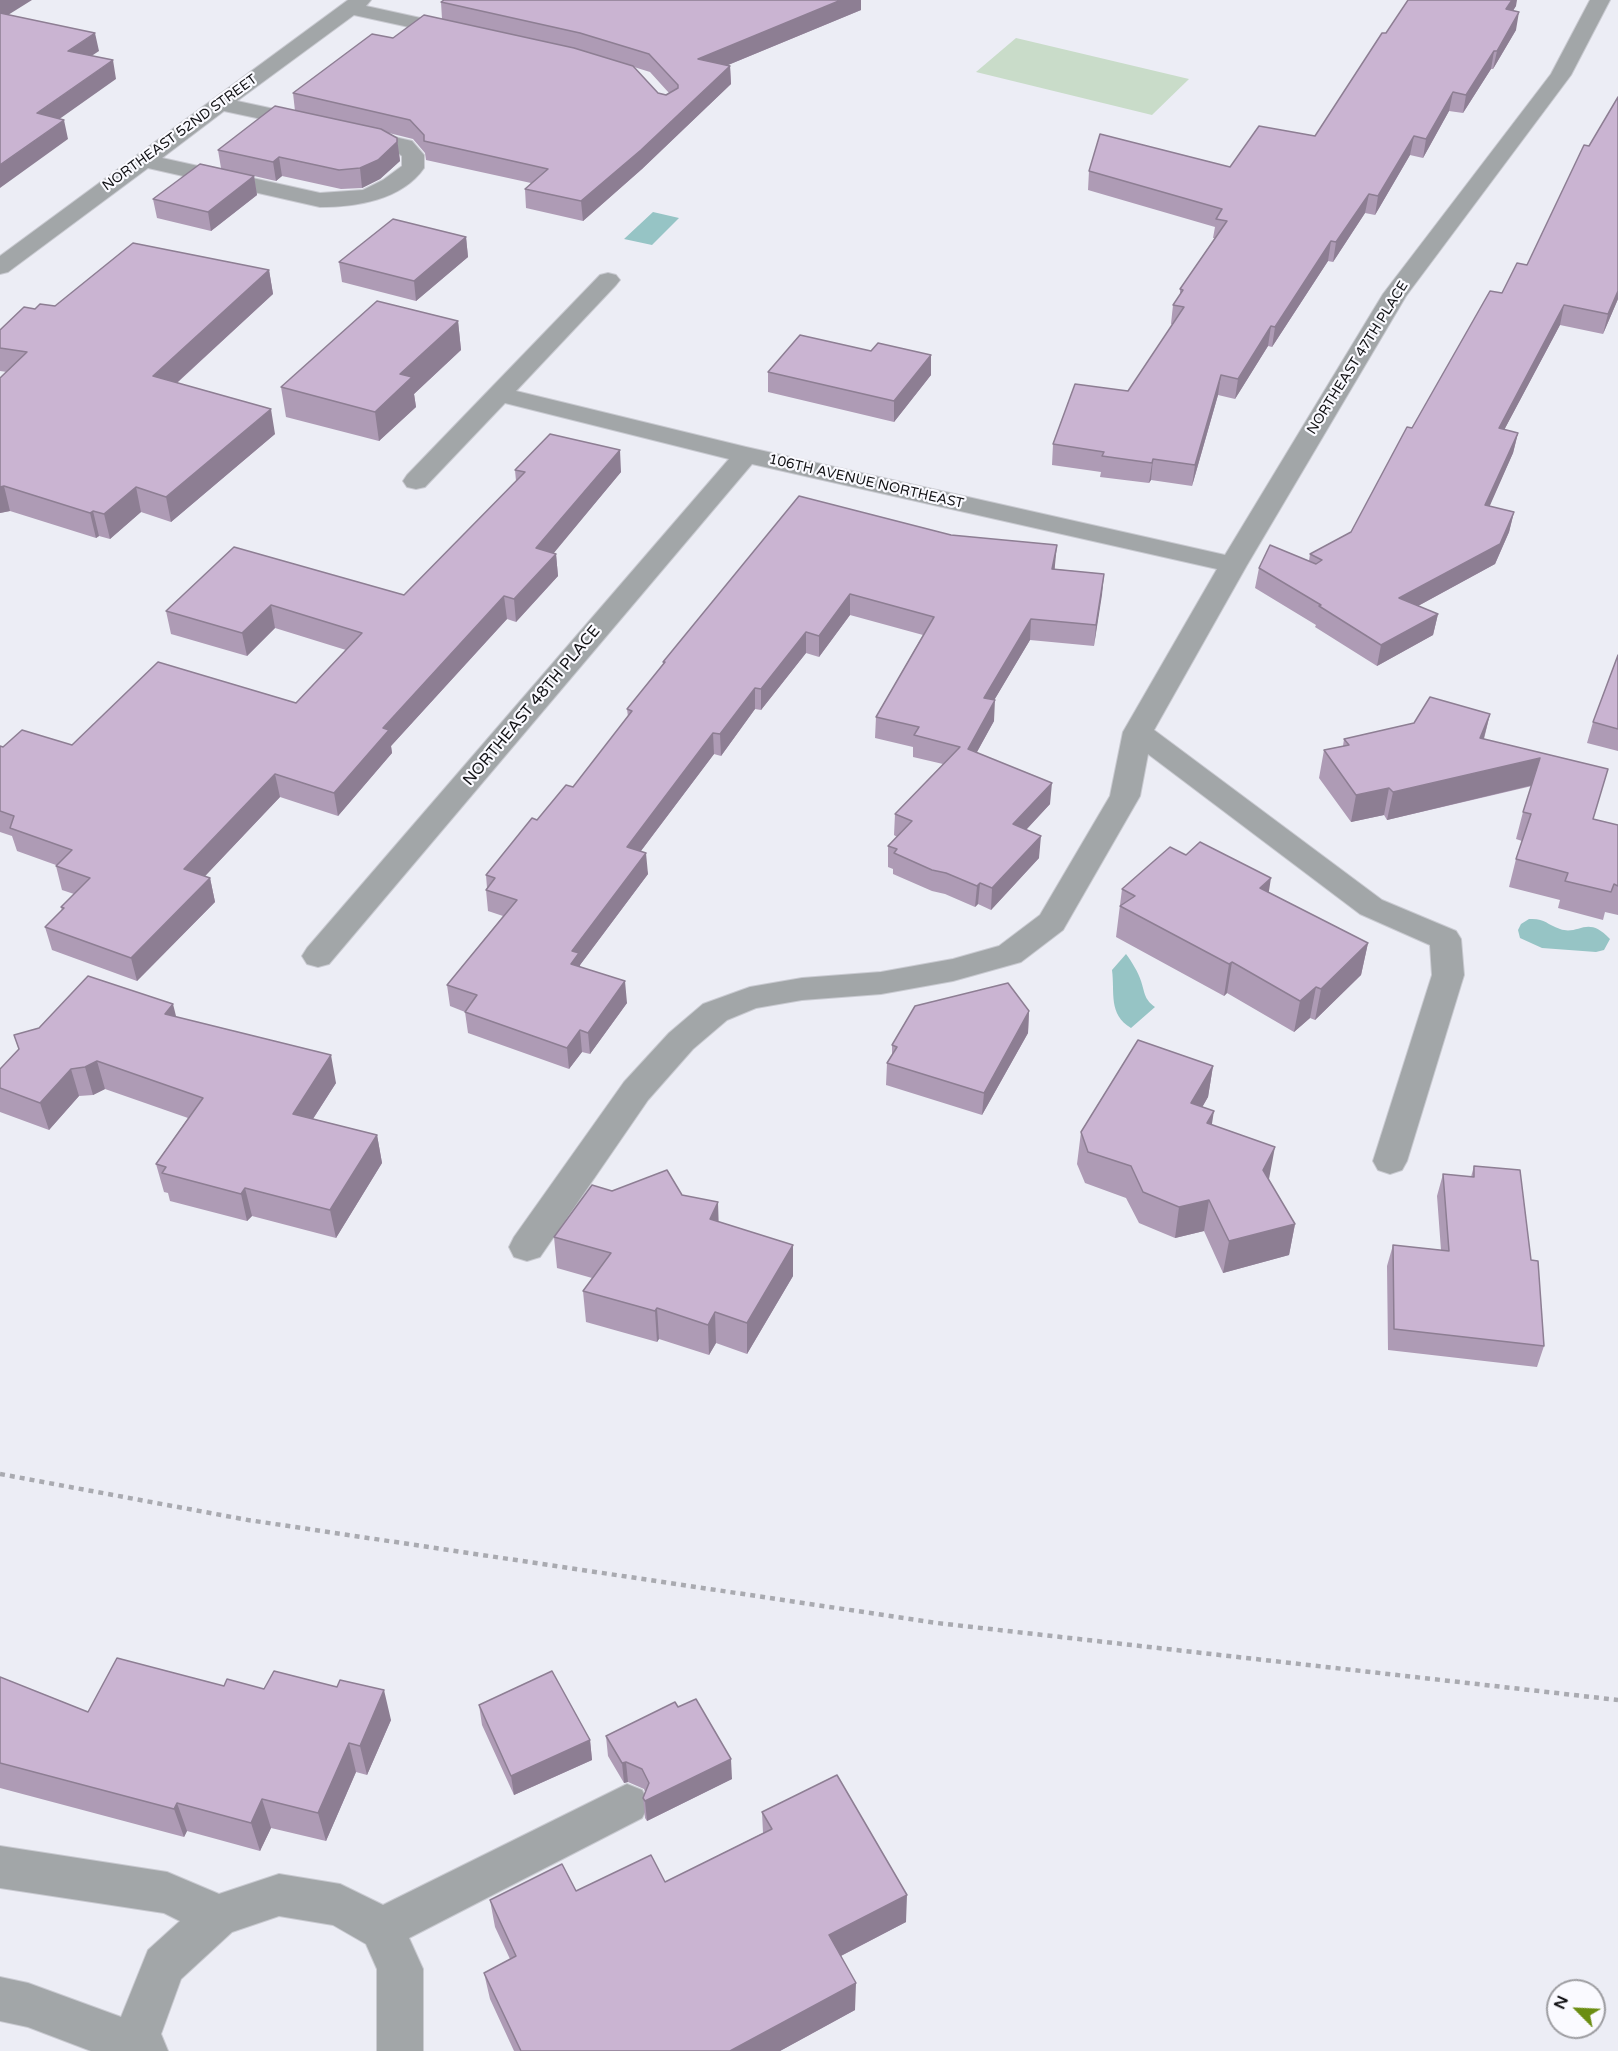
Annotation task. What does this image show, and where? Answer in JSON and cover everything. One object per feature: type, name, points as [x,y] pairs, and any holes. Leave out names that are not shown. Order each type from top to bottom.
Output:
[{"type":"street","name":"NORTHEAST 47TH PLACE","points":[[527,1247],[636,1091],[681,1041],[715,1012],[750,998],[802,989],[881,983],[953,970],[1010,954],[1052,922],[1125,796],[1138,732],[1233,565],[1395,294],[1561,75],[1600,0]]},
{"type":"street","points":[[355,4],[477,36]]},
{"type":"street","name":"NORTHEAST 52ND STREET","points":[[0,267],[355,4]]},
{"type":"street","points":[[144,160],[320,200],[345,202],[370,196],[393,185],[413,168],[413,155],[404,146],[390,141],[220,104]]},
{"type":"street","points":[[416,481],[608,280]]},
{"type":"street","name":"106TH AVENUE NORTHEAST","points":[[500,394],[746,455],[1233,565]]},
{"type":"street","name":"NORTHEAST 48TH PLACE","points":[[318,956],[746,455]]},
{"type":"street","points":[[1138,732],[1371,907],[1445,939],[1448,975],[1390,1161]]},
{"type":"street","points":[[382,1929],[627,1804]]},
{"type":"street","points":[[0,1867],[167,1893],[218,1916]]},
{"type":"street","points":[[0,1999],[28,2005],[140,2048],[164,1965],[218,1916],[279,1895],[340,1905],[382,1929],[400,1969],[400,2051]]},
{"type":"path","points":[[0,1474],[248,1520],[937,1623],[1618,1701]]},
{"type":"green space","points":[[1016,38],[1189,79],[1152,115],[976,72]]},
{"type":"water","points":[[653,212],[679,218],[652,245],[624,239]]},
{"type":"water","points":[[1529,919],[1542,920],[1567,930],[1595,928],[1610,939],[1604,950],[1596,952],[1542,948],[1520,938],[1518,930],[1521,924]]},
{"type":"water","points":[[1126,954],[1138,974],[1147,998],[1155,1007],[1131,1028],[1119,1016],[1113,995],[1112,970]]},
{"type":"building","points":[[444,0],[841,0],[698,59],[730,66],[641,150],[581,201],[525,189],[548,169],[424,141],[424,135],[410,120],[293,93],[372,34],[393,38],[424,15],[574,48],[633,66],[658,93],[666,95],[678,88],[678,85],[649,54],[580,33],[441,2]]},
{"type":"building","points":[[1408,0],[1512,0],[1506,9],[1519,12],[1497,51],[1494,51],[1466,95],[1453,92],[1426,139],[1414,136],[1378,196],[1369,194],[1336,242],[1331,241],[1275,327],[1271,326],[1238,379],[1221,375],[1195,465],[1153,459],[1152,463],[1102,456],[1104,452],[1053,444],[1075,384],[1128,391],[1184,307],[1173,305],[1183,290],[1180,289],[1227,221],[1216,219],[1222,209],[1089,171],[1100,134],[1230,167],[1259,126],[1315,136],[1382,33],[1386,33]]},
{"type":"building","points":[[0,13],[95,33],[68,51],[113,60],[37,113],[64,120],[0,165]]},
{"type":"building","points":[[1618,97],[1618,291],[1608,314],[1564,305],[1499,428],[1518,433],[1485,505],[1514,512],[1500,544],[1399,598],[1438,614],[1381,645],[1319,606],[1321,605],[1259,568],[1270,545],[1316,564],[1322,560],[1310,554],[1351,532],[1407,427],[1412,428],[1490,291],[1502,293],[1517,263],[1527,265],[1584,145],[1589,146]]},
{"type":"building","points":[[275,106],[381,129],[397,138],[397,142],[378,160],[360,168],[339,170],[279,157],[273,162],[218,150]]},
{"type":"building","points":[[200,164],[254,176],[208,212],[153,199]]},
{"type":"building","points":[[393,219],[466,237],[414,281],[339,262]]},
{"type":"building","points":[[133,243],[269,270],[153,376],[271,409],[166,497],[136,487],[104,514],[93,511],[90,513],[4,486],[0,487],[0,378],[27,352],[0,348],[0,330],[24,307],[35,309],[40,304],[55,306]]},
{"type":"building","points":[[377,301],[458,321],[400,374],[412,377],[375,412],[281,387]]},
{"type":"building","points":[[800,335],[871,351],[878,343],[931,355],[894,401],[768,372]]},
{"type":"building","points":[[550,434],[620,450],[536,548],[556,554],[514,599],[504,596],[383,728],[389,730],[334,793],[275,774],[184,869],[210,878],[131,958],[45,927],[90,878],[56,866],[72,850],[10,828],[14,816],[0,811],[0,746],[3,747],[22,730],[72,745],[158,662],[296,703],[362,633],[271,605],[242,633],[166,611],[234,547],[404,595],[525,472],[515,470]]},
{"type":"building","points":[[799,496],[951,535],[1057,545],[1052,569],[1104,574],[1096,625],[1031,619],[984,698],[995,700],[968,749],[1052,783],[1013,824],[1041,836],[992,888],[980,883],[977,886],[946,873],[932,870],[894,853],[897,849],[888,846],[912,821],[895,814],[960,747],[914,735],[919,727],[876,717],[934,617],[850,594],[819,636],[806,632],[761,689],[755,688],[720,734],[713,733],[627,847],[646,853],[572,951],[579,953],[571,964],[625,981],[588,1033],[580,1030],[567,1048],[465,1012],[477,995],[447,985],[517,900],[486,890],[495,878],[486,875],[532,818],[537,820],[566,785],[573,787],[632,711],[627,709],[665,662],[663,662]]},
{"type":"building","points":[[1618,655],[1618,729],[1593,722]]},
{"type":"building","points":[[1430,697],[1490,714],[1480,738],[1608,769],[1593,819],[1618,825],[1618,886],[1614,884],[1611,892],[1565,881],[1568,873],[1516,859],[1531,814],[1523,812],[1540,758],[1393,792],[1389,788],[1356,795],[1324,750],[1349,745],[1344,739],[1414,723]]},
{"type":"building","points":[[1200,842],[1271,878],[1260,888],[1368,943],[1321,989],[1316,987],[1300,1001],[1232,962],[1229,964],[1120,906],[1135,896],[1122,889],[1170,847],[1186,855]]},
{"type":"building","points":[[88,976],[173,1004],[165,1014],[331,1055],[293,1114],[377,1135],[330,1210],[245,1188],[241,1194],[162,1173],[166,1167],[156,1164],[203,1098],[97,1061],[85,1067],[71,1069],[40,1103],[0,1088],[0,1069],[19,1049],[14,1035],[39,1028]]},
{"type":"building","points":[[1008,983],[1029,1011],[984,1093],[887,1063],[897,1047],[892,1045],[915,1006]]},
{"type":"building","points":[[1138,1040],[1213,1066],[1191,1103],[1214,1111],[1207,1123],[1275,1147],[1263,1170],[1295,1224],[1229,1241],[1209,1200],[1179,1207],[1143,1192],[1131,1166],[1088,1152],[1081,1132]]},
{"type":"building","points":[[1474,1166],[1520,1170],[1531,1260],[1538,1261],[1544,1346],[1394,1329],[1393,1245],[1449,1251],[1443,1174],[1474,1177]]},
{"type":"building","points":[[667,1170],[682,1195],[718,1202],[710,1219],[793,1245],[747,1323],[715,1312],[708,1325],[657,1308],[655,1311],[583,1291],[611,1253],[554,1237],[592,1185],[612,1191]]},
{"type":"building","points":[[117,1658],[224,1686],[227,1679],[264,1689],[274,1671],[337,1687],[340,1680],[384,1690],[360,1746],[349,1743],[318,1813],[262,1799],[251,1823],[177,1803],[174,1809],[0,1763],[0,1677],[88,1712]]},
{"type":"building","points":[[552,1671],[590,1740],[511,1776],[479,1705]]},
{"type":"building","points":[[696,1699],[731,1759],[645,1801],[643,1798],[649,1783],[642,1769],[626,1762],[622,1763],[606,1736],[675,1702],[678,1707]]},
{"type":"building","points":[[837,1775],[907,1895],[829,1935],[856,1983],[730,2051],[521,2051],[484,1973],[516,1956],[490,1900],[562,1864],[576,1891],[651,1855],[665,1882],[772,1829],[762,1812]]}]
